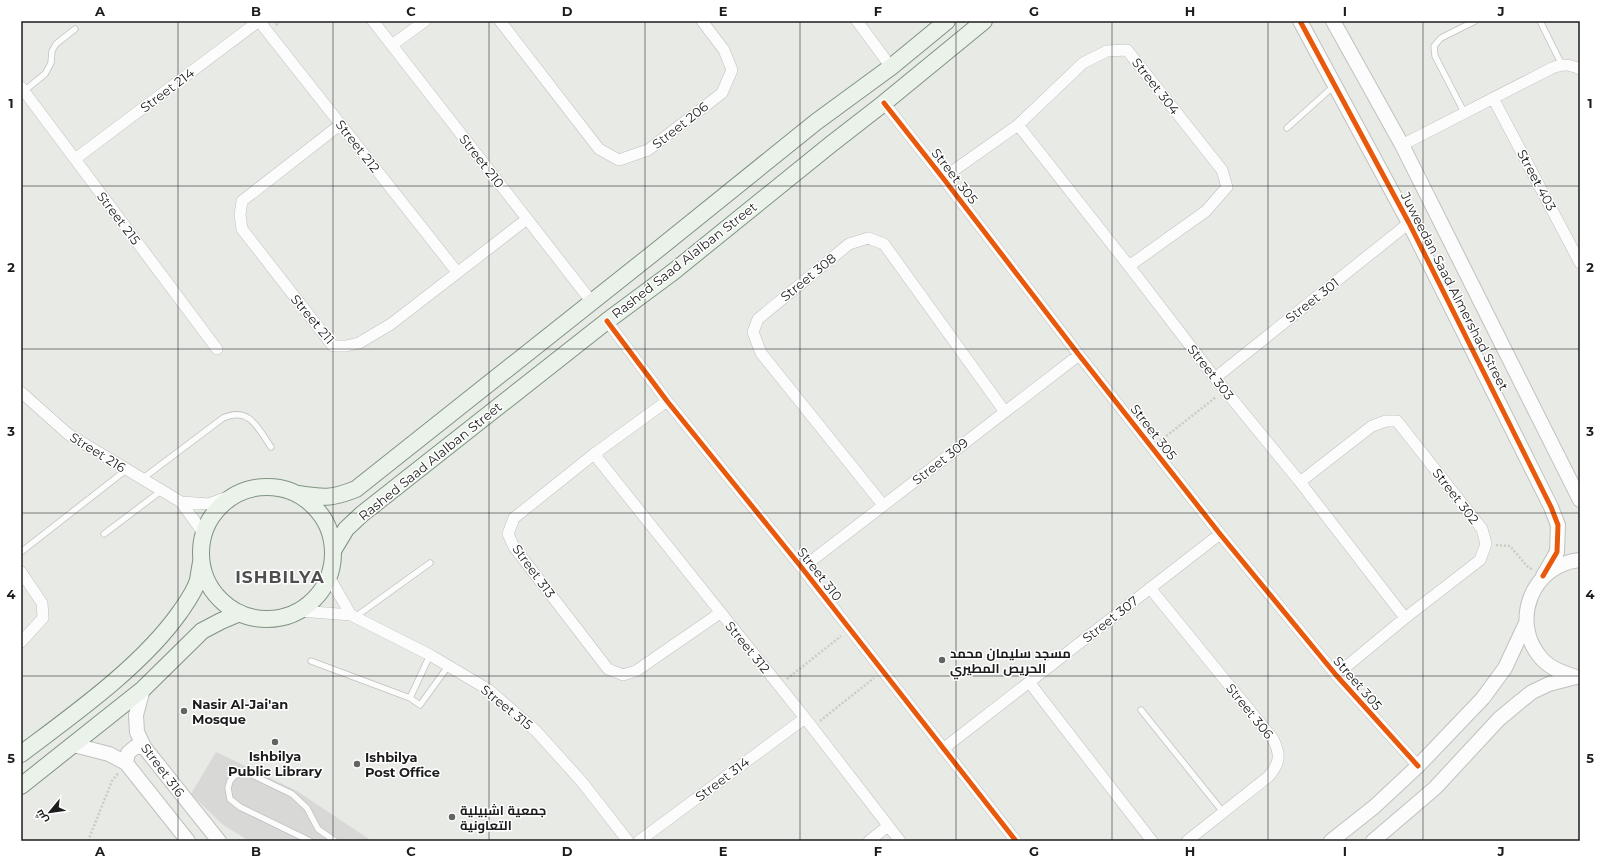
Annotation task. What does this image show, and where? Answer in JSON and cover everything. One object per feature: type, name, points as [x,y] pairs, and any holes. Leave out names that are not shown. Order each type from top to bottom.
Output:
[{"type":"main road","name":"Rashed Saad Alalban Street","points":[[298,494],[323,498],[340,495],[356,489],[816,122],[891,67],[947,21]]},
{"type":"main road","name":"Rashed Saad Alalban Street","points":[[334,549],[346,529],[362,514],[607,321],[673,272],[984,21]]},
{"type":"main road","points":[[816,122],[825,123],[831,129],[833,137],[830,145]]},
{"type":"main road","points":[[656,251],[664,266],[673,272]]},
{"type":"main road","points":[[21,754],[70,718],[127,670],[169,628],[188,601],[198,580],[201,556],[204,534],[211,518],[222,505],[236,494],[256,488],[278,487],[298,494],[316,508],[328,527],[334,549],[333,563],[329,577],[322,590],[312,602],[300,611],[286,617],[271,619],[255,618],[240,613],[225,604],[213,590],[205,574],[201,556]]},
{"type":"main road","points":[[21,786],[143,689],[202,631],[240,613]]},
{"type":"street","name":"Street 212","points":[[259,21],[457,272]]},
{"type":"street","name":"Street 214","points":[[75,159],[259,21]]},
{"type":"street","name":"Street 210","points":[[373,21],[591,301]]},
{"type":"street","points":[[392,45],[425,21]]},
{"type":"street","name":"Street 206","points":[[500,21],[599,149],[619,160],[648,150],[722,93],[732,70],[724,50],[702,21]]},
{"type":"street","points":[[857,21],[891,67]]},
{"type":"street","name":"Juweedan Saad Almershad Street","points":[[1300,21],[1410,223],[1552,507],[1558,525],[1557,552],[1533,590],[1527,606],[1526,623]]},
{"type":"street","name":"Juweedan Saad Almershad Street","points":[[1333,21],[1402,145],[1580,500]]},
{"type":"street","name":"Street 304","points":[[943,178],[1018,125],[1083,63],[1107,51],[1127,50],[1222,170],[1227,187],[1206,211],[1129,266]]},
{"type":"street","points":[[1402,145],[1464,112],[1562,64],[1572,65],[1580,69]]},
{"type":"street","name":"Street 215","points":[[23,93],[75,159],[217,349]]},
{"type":"street","name":"Street 403","points":[[1493,98],[1580,263]]},
{"type":"street","name":"Street 305","points":[[884,103],[1220,534],[1336,675],[1418,766]]},
{"type":"street","name":"Street 211","points":[[341,124],[242,201],[240,215],[242,229],[333,346],[346,346],[359,343],[391,324],[526,219]]},
{"type":"street","name":"Street 303","points":[[1018,125],[1215,378],[1300,482],[1405,618]]},
{"type":"street","name":"Street 301","points":[[1215,378],[1410,223]]},
{"type":"street","name":"Street 308","points":[[883,505],[761,354],[753,332],[758,319],[849,244],[868,238],[884,244],[1005,412]]},
{"type":"street","name":"Street 310","points":[[607,321],[667,401],[802,568],[1016,841]]},
{"type":"street","name":"Street 309","points":[[802,568],[1079,355]]},
{"type":"street","name":"Street 216","points":[[21,392],[68,434],[181,502],[209,504],[236,494]]},
{"type":"street","name":"Street 313","points":[[667,401],[594,454],[514,518],[508,534],[514,547],[608,669],[623,675],[636,671],[720,613]]},
{"type":"street","name":"Street 302","points":[[1300,482],[1372,426],[1386,421],[1397,422],[1482,529],[1486,544]]},
{"type":"street","name":"Street 312","points":[[594,454],[805,718],[900,841]]},
{"type":"street","name":"Street 216","points":[[181,502],[204,534]]},
{"type":"street","name":"Street 307","points":[[943,749],[1220,534]]},
{"type":"street","points":[[1336,675],[1405,618],[1480,560],[1486,544]]},
{"type":"street","points":[[1543,576],[1557,566],[1580,560]]},
{"type":"street","points":[[21,572],[42,603],[43,618],[21,642]]},
{"type":"street","points":[[329,577],[353,616]]},
{"type":"street","name":"Street 306","points":[[1150,588],[1273,739],[1278,748],[1279,759],[1269,776],[1187,841]]},
{"type":"street","name":"Street 315","points":[[300,611],[353,616],[430,654],[489,690],[536,731],[582,782],[628,841]]},
{"type":"street","points":[[1526,623],[1531,642],[1542,659],[1558,671],[1578,677]]},
{"type":"street","points":[[1332,841],[1374,807],[1418,766],[1483,698],[1505,668],[1526,623]]},
{"type":"street","points":[[1373,841],[1435,788],[1499,719],[1532,692],[1549,684],[1578,677]]},
{"type":"street","points":[[1029,682],[1152,841]]},
{"type":"street","name":"Street 316","points":[[143,689],[136,715],[137,732],[144,747],[219,841]]},
{"type":"street","name":"Street 314","points":[[639,841],[805,718]]},
{"type":"street","name":"Street 316","points":[[74,745],[109,754],[126,763],[188,841]]},
{"type":"street","points":[[126,763],[128,753],[134,747],[144,747]]},
{"type":"street","points":[[869,841],[888,826]]},
{"type":"lane","points":[[1464,112],[1434,51],[1436,41],[1440,38],[1475,21]]},
{"type":"lane","points":[[1540,21],[1562,64]]},
{"type":"lane","points":[[23,93],[45,74],[51,63],[52,51],[56,44],[75,28]]},
{"type":"lane","points":[[1287,128],[1335,85]]},
{"type":"lane","points":[[142,479],[223,418],[231,414],[240,414],[248,417],[271,447]]},
{"type":"lane","points":[[21,552],[126,470]]},
{"type":"lane","points":[[104,534],[161,491]]},
{"type":"lane","points":[[353,616],[430,563]]},
{"type":"lane","points":[[410,698],[430,654]]},
{"type":"lane","points":[[311,661],[410,698],[420,705],[449,665]]},
{"type":"lane","points":[[1141,710],[1223,812]]},
{"type":"lane","points":[[310,841],[240,807],[230,799],[228,788],[230,781],[234,776],[244,772],[292,794],[307,808],[318,829],[335,841]]},
{"type":"path","points":[[1152,448],[1225,390]]},
{"type":"path","points":[[1486,544],[1510,546],[1527,566],[1543,576]]},
{"type":"path","points":[[779,686],[850,630]]},
{"type":"path","points":[[812,728],[882,672]]},
{"type":"path","points":[[88,841],[112,781],[126,763]]},
{"type":"shaded area","points":[[216,752],[297,791],[372,841],[249,841],[222,824],[191,794]]},
{"type":"cycle path","points":[[1300,21],[1409,223],[1551,507],[1558,525],[1557,552],[1543,576]]},
{"type":"cycle path","points":[[884,103],[1220,534],[1336,675],[1418,766]]},
{"type":"cycle path","points":[[607,321],[667,401],[802,568],[1016,841]]},
{"type":"place","name":"مسجد سليمان محمد الحريص المطيري","points":[[942,660]]},
{"type":"place","name":"Nasir Al-Jai'an Mosque","points":[[184,711]]},
{"type":"place","name":"Ishbilya Public Library","points":[[275,742]]},
{"type":"place","name":"Ishbilya Post Office","points":[[357,764]]},
{"type":"place","name":"جمعية اشبيلية التعاونية","points":[[452,817]]},
{"type":"district","name":"ISHBILYA","points":[[280,577]]}]
